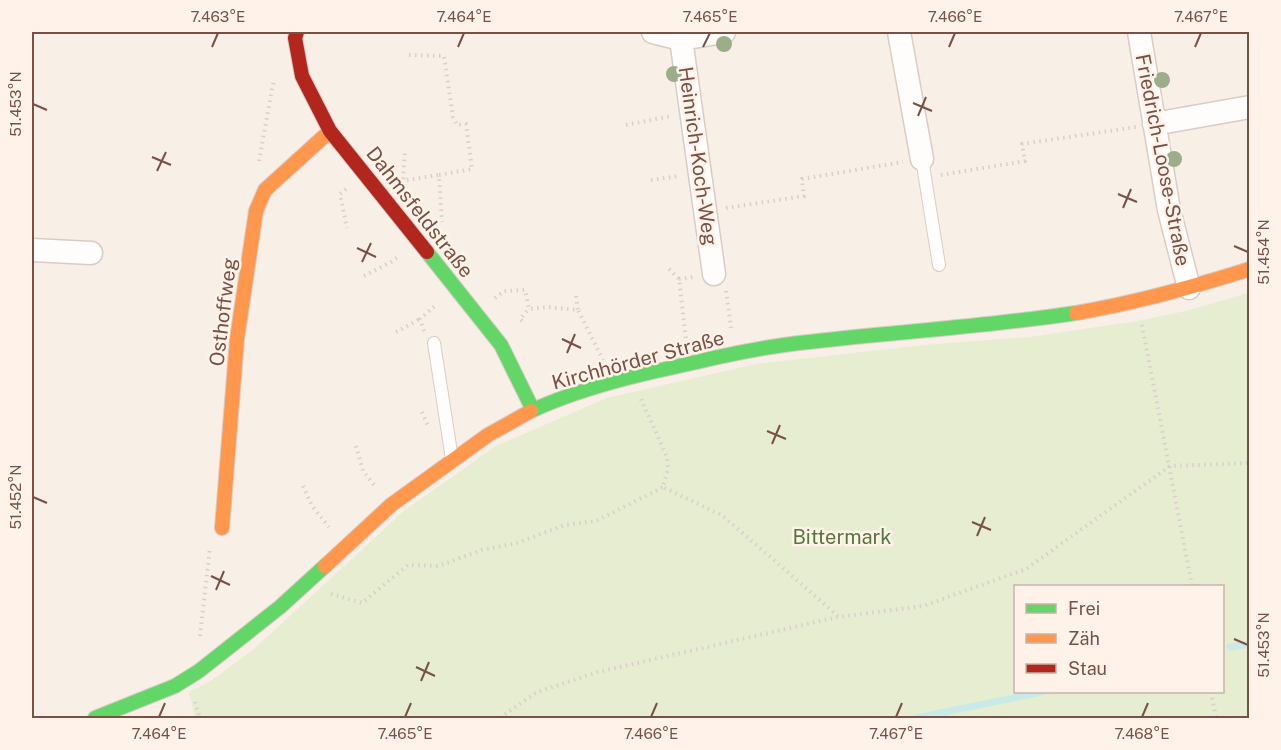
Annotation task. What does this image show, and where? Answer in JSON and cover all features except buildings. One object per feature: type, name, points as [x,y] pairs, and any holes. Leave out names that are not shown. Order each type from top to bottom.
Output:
[{"type":"main road","name":"Dahmsfeldstraße","points":[[297,32],[295,38],[302,76],[330,131],[501,345],[533,410]]},
{"type":"main road","name":"Osthoffweg","points":[[222,528],[237,339],[256,211],[265,190],[330,131]]},
{"type":"main road","name":"Kirchhörder Straße","points":[[95,718],[167,690],[199,671],[280,607],[391,506],[488,435],[533,410],[585,390],[650,372],[735,353],[798,343],[1030,320],[1110,307],[1189,288],[1250,269]]},
{"type":"street","points":[[653,32],[681,39],[724,32]]},
{"type":"street","points":[[899,32],[923,168]]},
{"type":"street","name":"Friedrich-Loose-Straße","points":[[1139,32],[1169,210],[1189,288]]},
{"type":"street","name":"Heinrich-Koch-Weg","points":[[681,39],[714,274]]},
{"type":"street","points":[[1154,124],[1250,107]]},
{"type":"street","points":[[32,250],[91,252]]},
{"type":"lane","points":[[923,168],[939,266]]},
{"type":"lane","points":[[434,343],[452,460]]},
{"type":"path","points":[[375,186],[472,169],[466,124],[457,124],[453,117],[444,56],[409,55]]},
{"type":"path","points":[[258,166],[275,76]]},
{"type":"path","points":[[626,125],[692,113]]},
{"type":"path","points":[[706,211],[804,196],[802,179],[923,168],[978,170],[1025,161],[1022,144],[1154,124]]},
{"type":"path","points":[[403,177],[405,150]]},
{"type":"path","points":[[651,180],[700,172]]},
{"type":"path","points":[[439,175],[442,222]]},
{"type":"path","points":[[364,276],[391,262],[418,240]]},
{"type":"path","points":[[669,269],[679,279],[686,341]]},
{"type":"path","points":[[714,274],[723,272],[731,333]]},
{"type":"path","points":[[396,332],[420,319],[456,289]]},
{"type":"path","points":[[476,313],[504,291],[525,290],[529,309]]},
{"type":"path","points":[[576,296],[578,310],[604,362]]},
{"type":"path","points":[[522,321],[520,319],[529,309],[547,307],[578,310]]},
{"type":"path","points":[[1140,315],[1192,585]]},
{"type":"path","points":[[420,319],[422,329],[434,343]]},
{"type":"path","points":[[330,594],[362,603],[408,565],[438,566],[482,550],[517,543],[565,525],[596,520],[663,487],[668,469],[667,457],[637,389]]},
{"type":"path","points":[[422,412],[429,428]]},
{"type":"path","points":[[356,446],[363,471],[378,489]]},
{"type":"path","points":[[500,718],[537,692],[598,672],[838,617],[923,606],[1026,569],[1170,466],[1250,463]]},
{"type":"path","points":[[303,486],[312,506],[332,530]]},
{"type":"path","points":[[663,487],[723,516],[838,617]]},
{"type":"path","points":[[200,640],[212,528],[222,528]]},
{"type":"path","points":[[1211,693],[1216,718]]},
{"type":"green space","name":"Bittermark","points":[[1249,293],[1249,718],[195,718],[189,692],[211,681],[254,649],[405,510],[496,446],[607,398],[756,364],[924,345],[1029,337],[1138,321]]},
{"type":"waterway","points":[[1230,647],[1250,644]]},
{"type":"waterway","points":[[916,718],[1037,693]]},
{"type":"traffic: fast","points":[[427,252],[501,345],[533,410]]},
{"type":"traffic: fast","points":[[531,411],[581,391],[617,381],[751,350],[1076,313]]},
{"type":"traffic: fast","points":[[95,718],[175,686],[199,671],[280,607],[325,566]]},
{"type":"traffic: slow","points":[[222,528],[237,339],[256,211],[265,190],[330,131]]},
{"type":"traffic: slow","points":[[1076,313],[1164,294],[1250,269]]},
{"type":"traffic: slow","points":[[325,566],[391,505],[488,435],[531,411]]},
{"type":"traffic: jam","points":[[297,32],[295,38],[302,76],[330,131],[427,252]]}]
